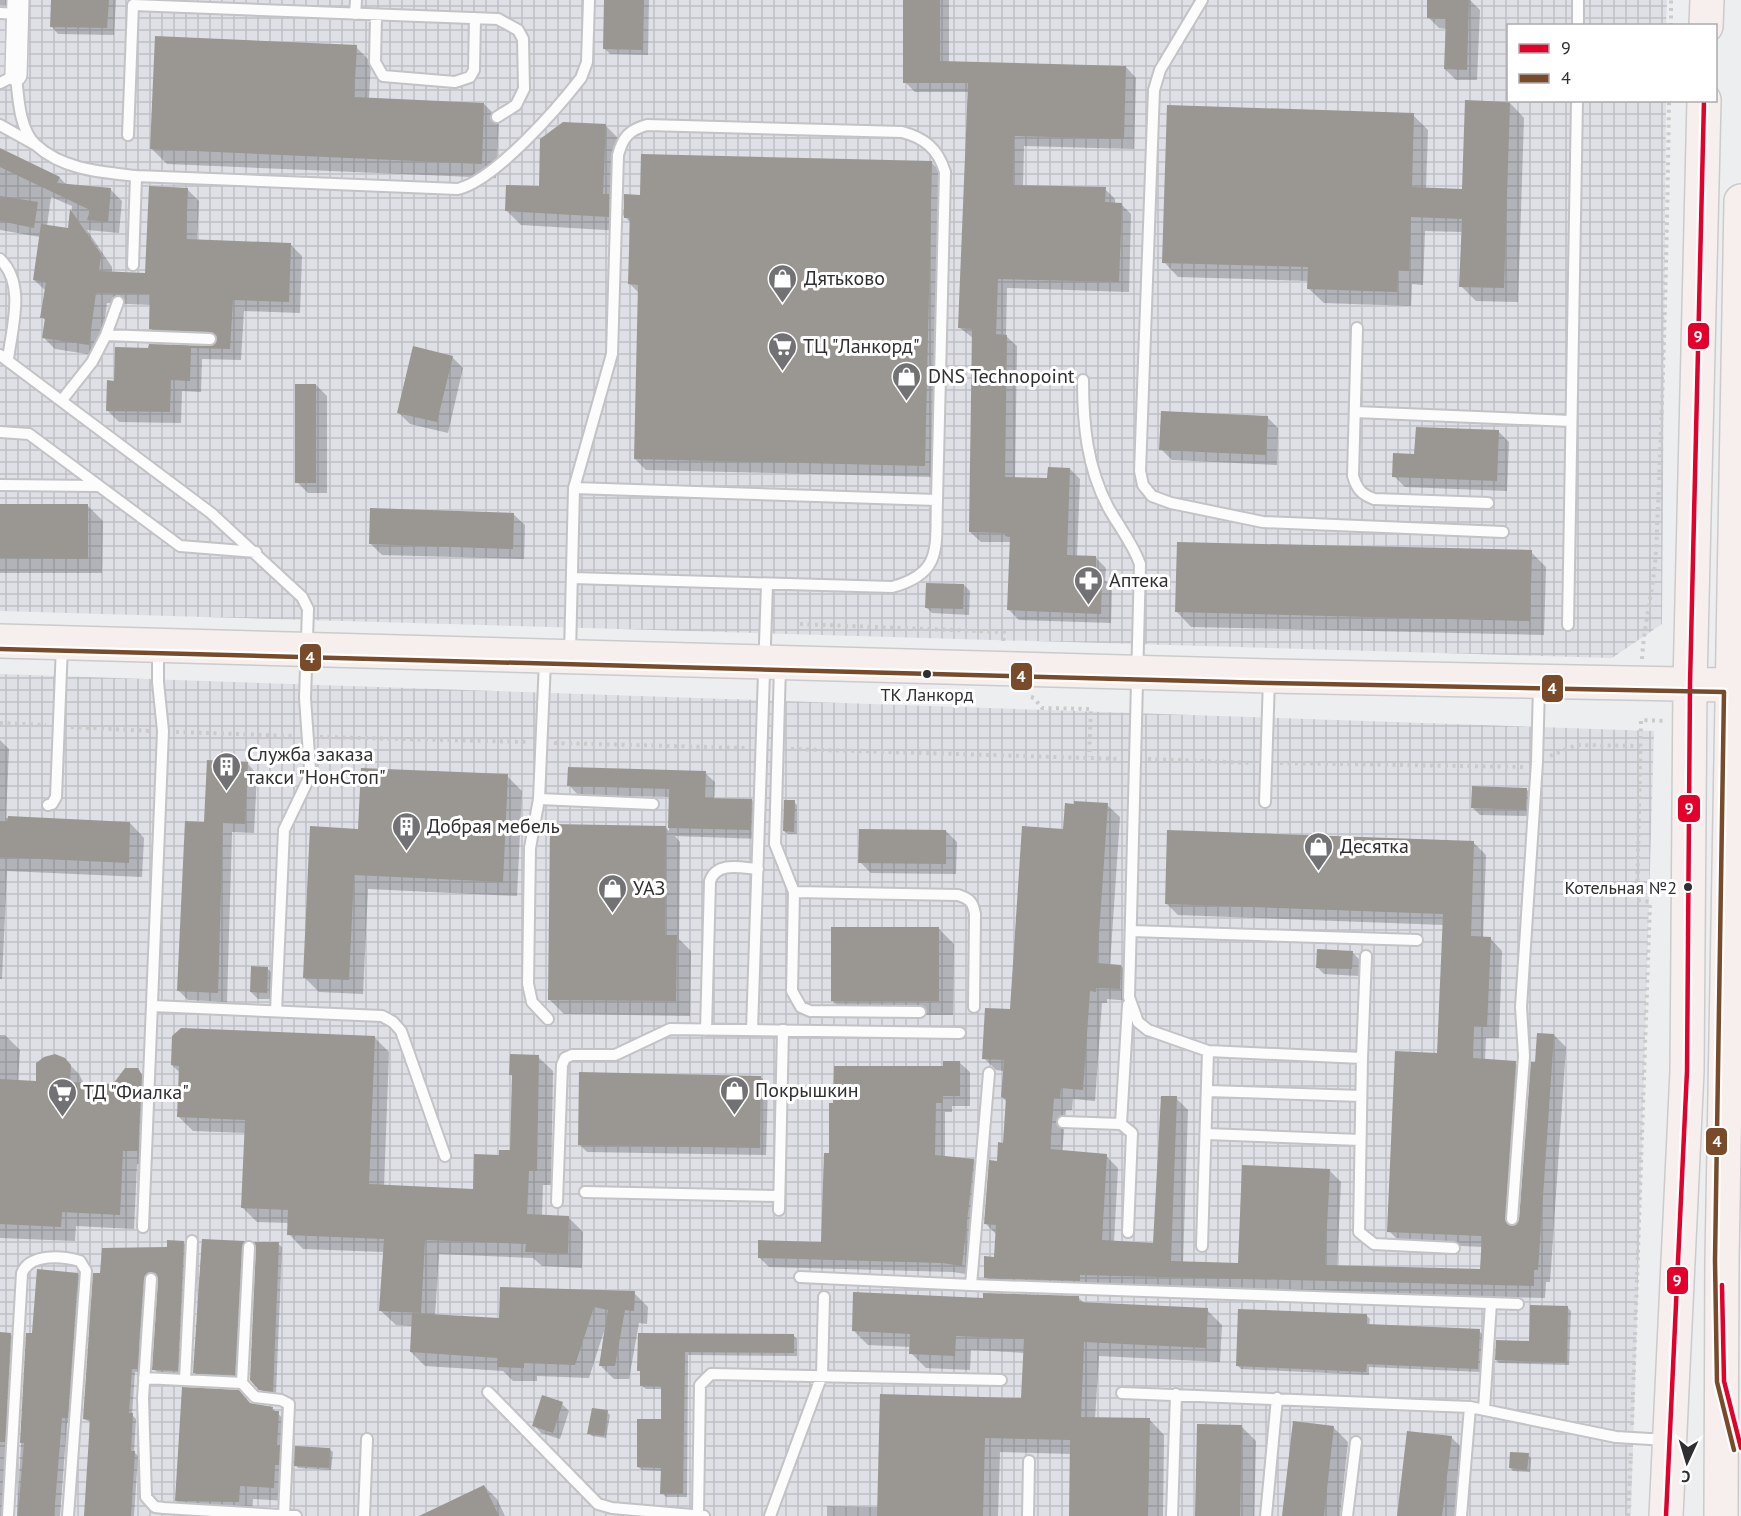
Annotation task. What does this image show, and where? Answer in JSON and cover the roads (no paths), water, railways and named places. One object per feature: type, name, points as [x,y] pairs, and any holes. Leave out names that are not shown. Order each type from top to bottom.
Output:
[{"type":"main road","points":[[1706,24],[1707,0]]},
{"type":"main road","points":[[1666,1516],[1687,1071],[1690,684],[1704,102]]},
{"type":"main road","points":[[1721,1516],[1724,1381],[1722,1260],[1728,1152],[1732,685],[1737,634],[1741,201]]},
{"type":"main road","points":[[1690,684],[1737,634]]},
{"type":"main road","points":[[0,641],[1269,676],[1732,685]]},
{"type":"main road","points":[[1724,1381],[1741,1448]]},
{"type":"street","points":[[8,79],[12,9]]},
{"type":"lane","points":[[355,14],[356,0]]},
{"type":"lane","points":[[0,125],[77,168],[136,176],[445,190],[470,186],[500,163],[581,78],[587,62],[589,0]]},
{"type":"lane","points":[[1202,0],[1160,70],[1154,90],[1140,471],[1143,485],[1152,496],[1171,503],[1263,522],[1503,532]]},
{"type":"lane","points":[[1578,0],[1578,24]]},
{"type":"lane","points":[[128,135],[131,3],[498,19],[511,25],[523,39],[524,89],[522,98],[497,117]]},
{"type":"lane","points":[[376,15],[375,62],[383,76],[455,82],[470,77],[474,70],[475,18]]},
{"type":"lane","points":[[8,79],[35,145]]},
{"type":"lane","points":[[1568,624],[1577,102]]},
{"type":"lane","points":[[548,1019],[532,1002],[528,984],[530,848],[538,800],[542,742],[572,578],[574,488],[612,354],[618,155],[622,142],[631,130],[647,124],[902,132],[919,136],[940,154],[945,172],[935,553],[927,570],[913,581],[891,587],[572,578]]},
{"type":"lane","points":[[133,265],[136,176]]},
{"type":"lane","points":[[0,259],[10,271],[15,291],[4,357],[211,513],[256,552],[302,597],[308,609],[305,698],[308,780],[284,830],[276,1011]]},
{"type":"lane","points":[[62,399],[92,363],[106,335],[117,302]]},
{"type":"lane","points":[[1357,328],[1353,476],[1356,486],[1363,495],[1374,499],[1488,502]]},
{"type":"lane","points":[[106,335],[210,339]]},
{"type":"lane","points":[[1083,380],[1083,412],[1089,458],[1109,509],[1133,544],[1140,564],[1129,997],[1121,1124]]},
{"type":"lane","points":[[1355,412],[1571,421]]},
{"type":"lane","points":[[0,432],[29,434],[180,546],[256,552]]},
{"type":"lane","points":[[0,485],[99,486]]},
{"type":"lane","points":[[574,488],[937,500]]},
{"type":"lane","points":[[767,584],[777,749],[775,844],[794,892],[792,991],[801,1007],[810,1011],[920,1012]]},
{"type":"lane","points":[[48,805],[52,804],[56,796],[63,643]]},
{"type":"lane","points":[[143,1227],[163,731],[158,682],[158,645]]},
{"type":"lane","points":[[752,1030],[762,748],[772,661]]},
{"type":"lane","points":[[1265,802],[1269,676]]},
{"type":"lane","points":[[1512,1219],[1524,1056],[1521,1007],[1537,762],[1539,681]]},
{"type":"lane","points":[[538,800],[653,804]]},
{"type":"lane","points":[[706,1030],[710,881],[713,872],[719,868],[758,868]]},
{"type":"lane","points":[[794,892],[958,895],[968,898],[973,903],[975,914],[974,1007]]},
{"type":"lane","points":[[1131,931],[1417,940]]},
{"type":"lane","points":[[1366,956],[1359,1140],[1357,1222],[1359,1232],[1364,1239],[1374,1244],[1454,1248]]},
{"type":"lane","points":[[1129,997],[1138,1022],[1148,1030],[1208,1051],[1362,1058]]},
{"type":"lane","points":[[152,1006],[381,1016],[393,1022],[401,1031],[445,1156]]},
{"type":"lane","points":[[557,1202],[562,1065],[566,1058],[572,1055],[615,1055],[670,1029],[960,1034]]},
{"type":"lane","points":[[779,1210],[783,1030]]},
{"type":"lane","points":[[1202,1246],[1208,1051]]},
{"type":"lane","points":[[971,1285],[989,1073]]},
{"type":"lane","points":[[1207,1091],[1361,1096]]},
{"type":"lane","points":[[1063,1122],[1121,1124],[1132,1133],[1128,1232]]},
{"type":"lane","points":[[1206,1134],[1359,1140]]},
{"type":"lane","points":[[585,1192],[779,1196]]},
{"type":"lane","points":[[185,1380],[192,1241]]},
{"type":"lane","points":[[242,1383],[249,1247]]},
{"type":"lane","points":[[8,1516],[22,1272],[25,1266],[37,1259],[74,1259],[80,1261],[86,1271],[68,1516]]},
{"type":"lane","points":[[800,1276],[971,1285],[1518,1304]]},
{"type":"lane","points":[[151,1279],[144,1378],[146,1497],[150,1503],[164,1512],[296,1516]]},
{"type":"lane","points":[[770,1516],[822,1375],[824,1297]]},
{"type":"lane","points":[[1484,1409],[1491,1303]]},
{"type":"lane","points":[[488,1392],[598,1504],[612,1508],[701,1515],[700,1385],[711,1374],[1001,1380]]},
{"type":"lane","points":[[144,1378],[242,1383],[255,1397],[280,1400],[289,1404],[284,1515]]},
{"type":"lane","points":[[1122,1393],[1470,1407],[1632,1439],[1670,1440]]},
{"type":"lane","points":[[1172,1516],[1176,1394]]},
{"type":"lane","points":[[1266,1516],[1277,1398]]},
{"type":"lane","points":[[1461,1516],[1470,1407]]},
{"type":"lane","points":[[364,1516],[367,1439]]},
{"type":"lane","points":[[1347,1516],[1356,1442]]},
{"type":"lane","points":[[1028,1516],[1029,1461]]},
{"type":"place","name":"Дятьково","points":[[783,304]]},
{"type":"place","name":"ТЦ \"Ланкорд\"","points":[[782,372]]},
{"type":"place","name":"DNS Technopoint","points":[[907,402]]},
{"type":"place","name":"Аптека","points":[[1088,606]]},
{"type":"place","name":"ТК Ланкорд","points":[[927,674]]},
{"type":"place","name":"Служба заказа такси \"НонСтоп\"","points":[[226,792]]},
{"type":"place","name":"Добрая мебель","points":[[406,852]]},
{"type":"place","name":"Десятка","points":[[1319,872]]},
{"type":"place","name":"Котельная №2","points":[[1688,887]]},
{"type":"place","name":"УАЗ","points":[[612,914]]},
{"type":"place","name":"Покрышкин","points":[[734,1116]]},
{"type":"place","name":"ТД \"Фиалка\"","points":[[62,1118]]}]
